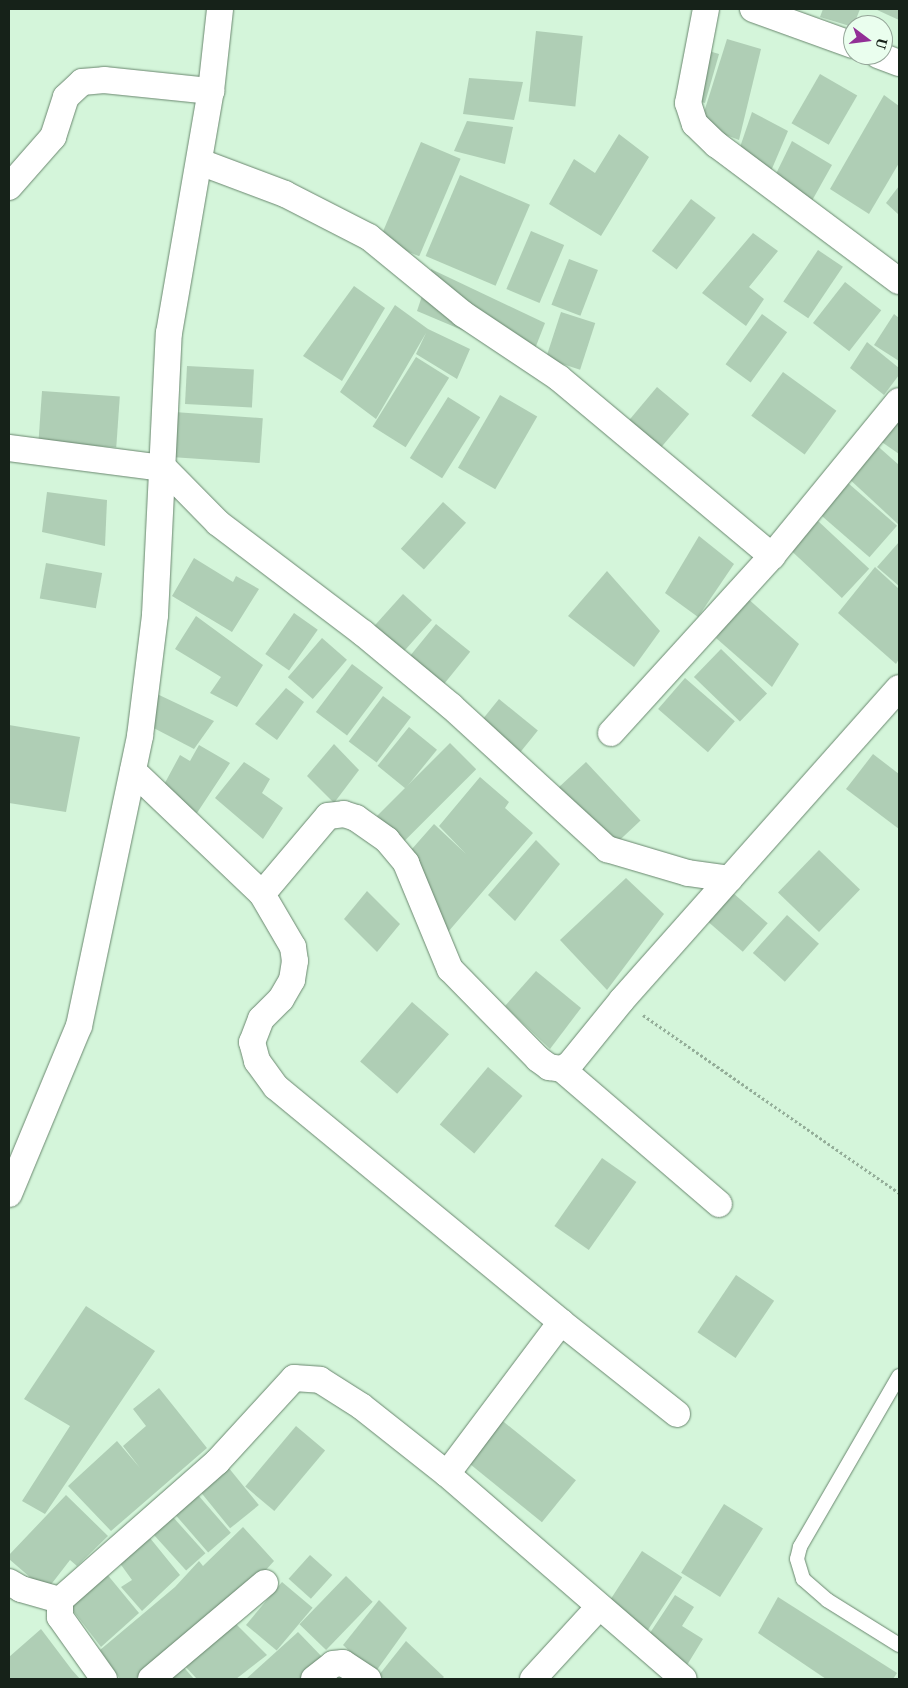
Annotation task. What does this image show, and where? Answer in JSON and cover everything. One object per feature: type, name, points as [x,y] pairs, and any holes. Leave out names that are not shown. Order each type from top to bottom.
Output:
[{"type":"street","points":[[9,1194],[79,1026],[133,771],[153,640],[164,468],[169,333],[200,162],[211,91],[220,9]]},
{"type":"street","points":[[706,9],[688,103],[696,124],[717,145],[899,281]]},
{"type":"street","points":[[753,9],[843,41]]},
{"type":"street","points":[[9,187],[53,137],[66,97],[82,82],[104,80],[211,91]]},
{"type":"street","points":[[200,162],[285,194],[369,237],[463,314],[559,378],[772,556]]},
{"type":"street","points":[[611,733],[772,556],[899,401]]},
{"type":"street","points":[[9,448],[164,468],[218,523],[363,633],[451,706],[607,850],[688,873],[730,879]]},
{"type":"street","points":[[562,1069],[570,1064],[622,1000],[899,688]]},
{"type":"street","points":[[133,771],[262,894],[293,947],[295,961],[292,980],[281,999],[256,1029],[252,1042],[257,1061],[276,1087],[561,1322],[677,1414]]},
{"type":"street","points":[[262,894],[328,816],[336,813],[356,818],[387,840],[406,863],[450,969],[538,1060],[549,1066],[562,1069],[719,1204]]},
{"type":"street","points":[[447,1474],[561,1322]]},
{"type":"street","points":[[104,1679],[60,1617],[60,1600],[217,1462],[294,1378],[320,1380],[361,1406],[447,1474],[599,1608],[684,1679]]},
{"type":"street","points":[[9,1582],[20,1589],[60,1600]]},
{"type":"street","points":[[152,1679],[265,1583]]},
{"type":"street","points":[[533,1679],[599,1608]]},
{"type":"street","points":[[314,1679],[333,1664],[344,1663],[368,1679]]},
{"type":"lane","points":[[899,1376],[800,1547],[796,1559],[803,1579],[827,1600],[899,1645]]},
{"type":"path","points":[[622,1000],[899,1193]]},
{"type":"building","points":[[823,9],[860,9],[858,15],[843,15],[843,24],[820,17]]},
{"type":"building","points":[[875,9],[899,9],[899,20],[893,17],[893,15],[888,15]]},
{"type":"building","points":[[536,31],[583,36],[575,107],[529,102]]},
{"type":"building","points":[[727,39],[761,49],[739,140],[700,125]]},
{"type":"building","points":[[695,47],[719,54],[705,103],[681,96]]},
{"type":"building","points":[[820,74],[857,96],[829,145],[792,123]]},
{"type":"building","points":[[469,78],[523,82],[514,120],[463,114]]},
{"type":"building","points":[[884,95],[899,106],[899,163],[869,214],[830,189]]},
{"type":"building","points":[[752,112],[788,131],[771,171],[737,156]]},
{"type":"building","points":[[467,121],[513,127],[505,164],[454,151]]},
{"type":"building","points":[[619,134],[649,157],[601,236],[549,204],[574,159],[595,173]]},
{"type":"building","points":[[792,141],[832,165],[809,206],[772,182]]},
{"type":"building","points":[[421,142],[461,159],[419,256],[380,240]]},
{"type":"building","points":[[460,175],[530,205],[496,286],[426,256]]},
{"type":"building","points":[[899,186],[899,215],[886,203]]},
{"type":"building","points":[[691,199],[716,218],[677,270],[652,251]]},
{"type":"building","points":[[531,231],[564,245],[540,303],[506,289]]},
{"type":"building","points":[[753,233],[778,251],[749,287],[764,299],[746,326],[702,293]]},
{"type":"building","points":[[818,250],[843,267],[808,318],[783,301]]},
{"type":"building","points":[[569,259],[598,270],[580,316],[551,305]]},
{"type":"building","points":[[431,269],[545,323],[531,359],[417,311]]},
{"type":"building","points":[[845,282],[881,310],[849,351],[813,323]]},
{"type":"building","points":[[354,286],[385,308],[342,381],[303,356]]},
{"type":"building","points":[[395,305],[428,329],[470,349],[457,379],[416,354],[426,333],[376,419],[340,392]]},
{"type":"building","points":[[561,312],[595,323],[580,370],[546,359]]},
{"type":"building","points":[[762,314],[787,332],[751,382],[726,364]]},
{"type":"building","points":[[894,314],[899,318],[899,361],[874,345]]},
{"type":"building","points":[[867,342],[899,368],[899,375],[884,395],[850,368]]},
{"type":"building","points":[[416,357],[449,378],[406,447],[373,427]]},
{"type":"building","points":[[187,366],[254,370],[252,407],[185,404]]},
{"type":"building","points":[[783,372],[836,411],[805,454],[751,416]]},
{"type":"building","points":[[657,387],[689,414],[657,452],[625,425]]},
{"type":"building","points":[[42,391],[120,396],[116,447],[38,442]]},
{"type":"building","points":[[500,395],[537,416],[495,489],[458,468]]},
{"type":"building","points":[[448,397],[480,417],[442,478],[410,458]]},
{"type":"building","points":[[899,407],[899,454],[876,438]]},
{"type":"building","points":[[174,412],[263,418],[260,463],[171,457]]},
{"type":"building","points":[[873,442],[899,465],[899,525],[846,476]]},
{"type":"building","points":[[848,483],[897,526],[870,557],[820,515]]},
{"type":"building","points":[[47,492],[107,500],[105,546],[42,532]]},
{"type":"building","points":[[443,502],[466,523],[424,570],[401,549]]},
{"type":"building","points":[[818,521],[869,569],[842,598],[791,550]]},
{"type":"building","points":[[699,536],[734,564],[698,617],[665,593]]},
{"type":"building","points":[[899,542],[899,586],[877,567]]},
{"type":"building","points":[[194,558],[233,582],[236,576],[259,589],[232,632],[172,596]]},
{"type":"building","points":[[46,563],[102,573],[96,608],[40,598]]},
{"type":"building","points":[[875,567],[899,589],[899,659],[896,664],[838,613]]},
{"type":"building","points":[[607,571],[660,631],[634,667],[568,616]]},
{"type":"building","points":[[403,594],[432,620],[399,657],[370,631]]},
{"type":"building","points":[[746,597],[799,644],[772,687],[716,638]]},
{"type":"building","points":[[294,613],[318,630],[289,671],[265,654]]},
{"type":"building","points":[[196,616],[263,665],[237,707],[210,693],[221,677],[175,649]]},
{"type":"building","points":[[436,624],[470,652],[439,691],[405,663]]},
{"type":"building","points":[[322,638],[347,660],[313,699],[288,677]]},
{"type":"building","points":[[721,649],[767,693],[740,722],[694,677]]},
{"type":"building","points":[[352,664],[383,687],[347,735],[316,712]]},
{"type":"building","points":[[685,678],[735,721],[708,752],[658,709]]},
{"type":"building","points":[[286,688],[304,702],[277,740],[255,724]]},
{"type":"building","points":[[157,694],[214,721],[194,749],[146,724]]},
{"type":"building","points":[[383,696],[411,717],[377,763],[349,742]]},
{"type":"building","points":[[499,699],[538,730],[515,758],[476,727]]},
{"type":"building","points":[[9,725],[80,737],[66,812],[9,803]]},
{"type":"building","points":[[409,727],[437,750],[406,789],[378,766]]},
{"type":"building","points":[[450,743],[476,769],[394,851],[368,825]]},
{"type":"building","points":[[334,744],[359,770],[334,803],[307,776]]},
{"type":"building","points":[[199,745],[230,763],[195,816],[160,792],[180,755],[190,761]]},
{"type":"building","points":[[873,754],[899,774],[899,829],[846,789]]},
{"type":"building","points":[[244,762],[270,779],[262,793],[283,808],[263,839],[215,798]]},
{"type":"building","points":[[586,762],[641,821],[607,852],[552,793]]},
{"type":"building","points":[[480,777],[509,802],[505,808],[533,833],[442,939],[404,858],[434,824],[466,854],[439,826]]},
{"type":"building","points":[[536,840],[560,864],[515,921],[488,895]]},
{"type":"building","points":[[819,850],[860,890],[819,932],[778,892]]},
{"type":"building","points":[[626,878],[664,914],[607,990],[560,940]]},
{"type":"building","points":[[367,891],[400,924],[377,952],[344,919]]},
{"type":"building","points":[[733,893],[768,923],[743,952],[708,922]]},
{"type":"building","points":[[787,915],[819,944],[785,982],[753,953]]},
{"type":"building","points":[[536,971],[581,1008],[550,1049],[505,1006]]},
{"type":"building","points":[[412,1002],[449,1034],[397,1094],[360,1062]]},
{"type":"building","points":[[488,1067],[522,1096],[474,1153],[440,1124]]},
{"type":"building","points":[[602,1158],[636,1182],[589,1250],[554,1226]]},
{"type":"building","points":[[736,1275],[774,1301],[736,1358],[697,1332]]},
{"type":"building","points":[[86,1306],[155,1351],[45,1514],[22,1501],[70,1426],[24,1399]]},
{"type":"building","points":[[159,1388],[207,1448],[111,1531],[68,1486],[117,1441],[140,1468],[123,1446],[146,1426],[133,1409]]},
{"type":"building","points":[[499,1418],[576,1480],[542,1522],[465,1460]]},
{"type":"building","points":[[296,1426],[325,1450],[274,1511],[245,1487]]},
{"type":"building","points":[[228,1467],[259,1505],[230,1528],[199,1490]]},
{"type":"building","points":[[66,1495],[108,1536],[77,1566],[70,1560],[46,1591],[9,1559],[9,1555]]},
{"type":"building","points":[[198,1495],[231,1533],[208,1552],[175,1515]]},
{"type":"building","points":[[724,1504],[763,1528],[720,1597],[681,1573]]},
{"type":"building","points":[[172,1516],[205,1553],[186,1571],[153,1533]]},
{"type":"building","points":[[243,1527],[274,1561],[256,1581],[135,1679],[120,1679],[100,1650],[175,1587],[199,1561],[203,1566]]},
{"type":"building","points":[[150,1538],[180,1575],[142,1611],[121,1587],[132,1580],[119,1562]]},
{"type":"building","points":[[642,1551],[682,1577],[646,1632],[606,1606]]},
{"type":"building","points":[[310,1555],[332,1575],[311,1599],[289,1579]]},
{"type":"building","points":[[106,1573],[139,1613],[101,1647],[71,1608]]},
{"type":"building","points":[[346,1576],[373,1602],[326,1650],[299,1624]]},
{"type":"building","points":[[282,1582],[313,1608],[277,1651],[246,1625]]},
{"type":"building","points":[[675,1595],[694,1607],[682,1626],[703,1639],[684,1670],[644,1642]]},
{"type":"building","points":[[778,1597],[897,1673],[893,1679],[826,1679],[758,1633]]},
{"type":"building","points":[[379,1600],[407,1628],[374,1674],[343,1645]]},
{"type":"building","points":[[232,1620],[267,1655],[236,1679],[197,1679],[183,1664]]},
{"type":"building","points":[[41,1629],[80,1679],[9,1679],[9,1657]]},
{"type":"building","points":[[298,1632],[327,1662],[308,1679],[246,1679]]},
{"type":"building","points":[[406,1641],[444,1677],[442,1679],[384,1679],[379,1675]]},
{"type":"building","points":[[180,1663],[194,1679],[161,1679]]}]
